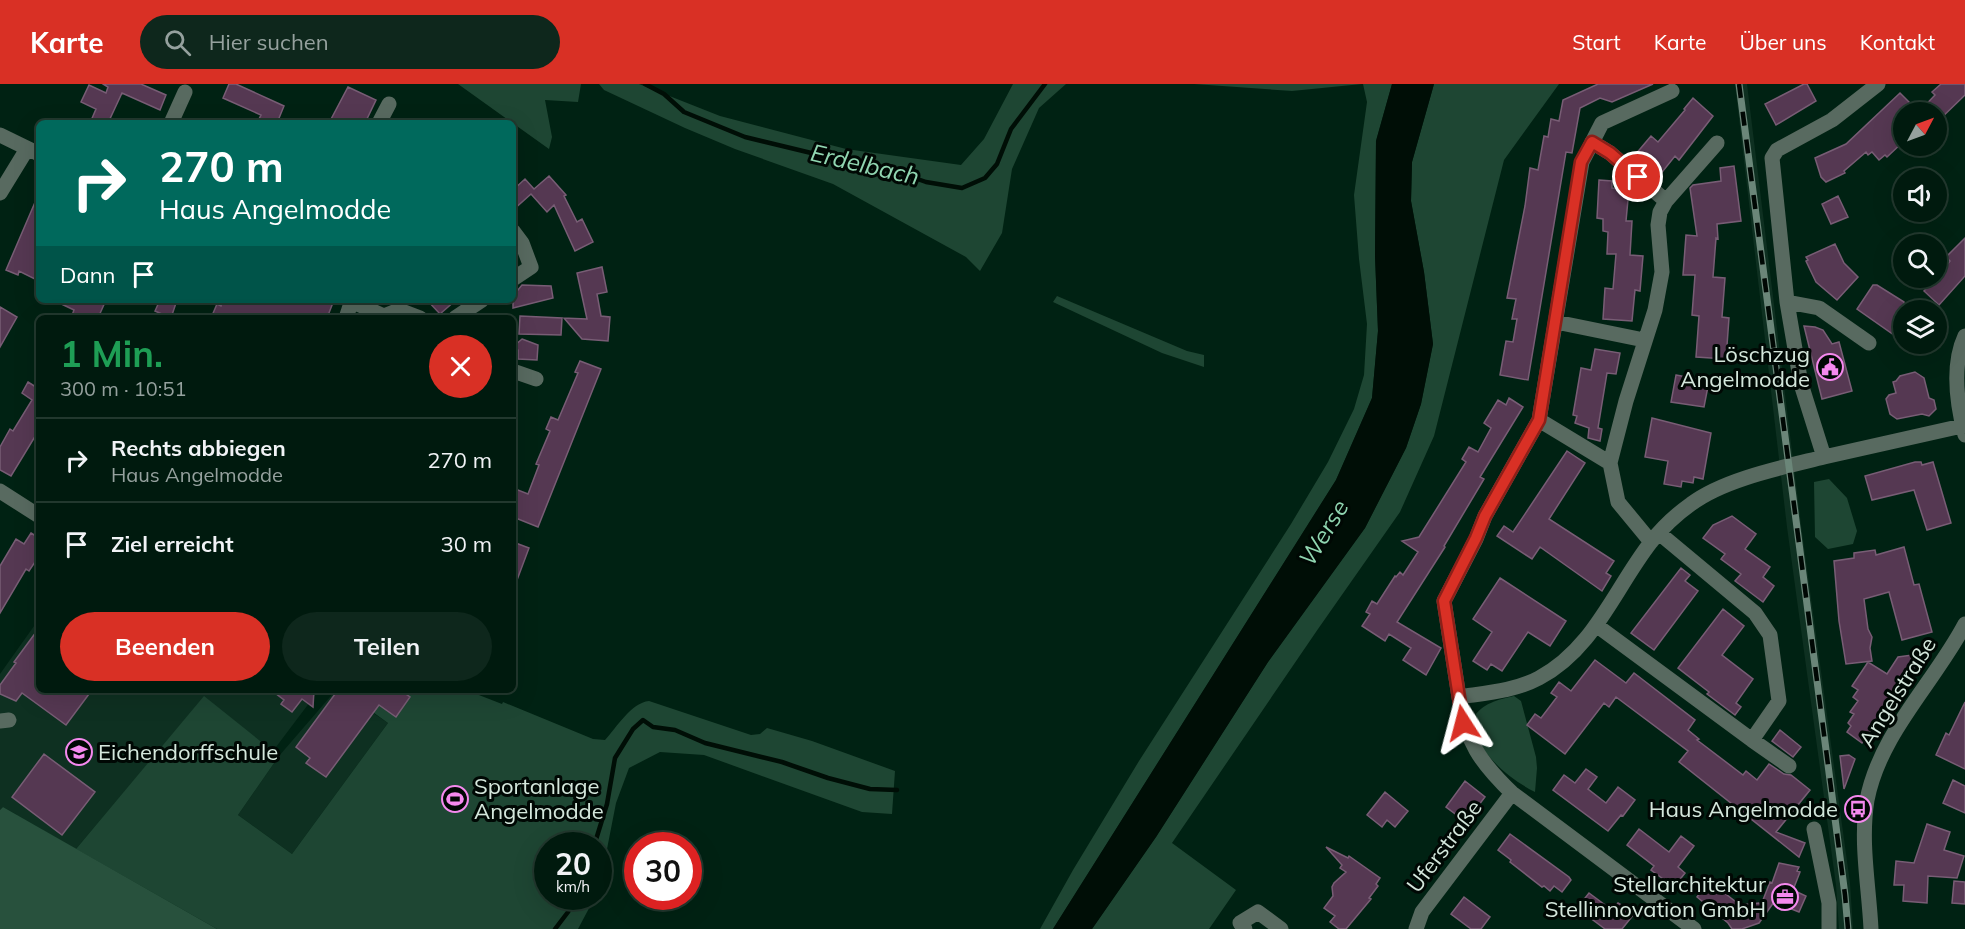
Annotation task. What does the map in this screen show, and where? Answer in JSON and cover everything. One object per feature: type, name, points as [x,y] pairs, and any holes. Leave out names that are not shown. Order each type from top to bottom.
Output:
[{"type":"street","points":[[1824,457],[1801,384],[1787,302],[1772,158],[1778,150],[1832,120],[1878,84]]},
{"type":"street","points":[[1672,91],[1602,123],[1581,162],[1539,420],[1485,516],[1444,601],[1466,733],[1482,759],[1512,793],[1693,929]]},
{"type":"street","points":[[172,120],[185,92]]},
{"type":"street","points":[[380,120],[388,104]]},
{"type":"street","points":[[0,135],[33,151],[0,193]]},
{"type":"street","points":[[1592,142],[1610,153],[1666,201]]},
{"type":"street","points":[[1717,143],[1666,201],[1660,212],[1658,225],[1662,272],[1655,310],[1644,340],[1610,463],[1618,502],[1655,538],[1755,613],[1770,635],[1779,701],[1752,740]]},
{"type":"street","points":[[516,235],[522,243],[531,267],[516,277]]},
{"type":"street","points":[[1787,302],[1819,308],[1869,343]]},
{"type":"street","points":[[356,303],[382,315]]},
{"type":"street","points":[[460,315],[478,303]]},
{"type":"street","points":[[386,315],[399,310],[412,315]]},
{"type":"street","points":[[1556,322],[1644,340]]},
{"type":"street","points":[[1459,697],[1502,690],[1538,679],[1558,666],[1596,625],[1655,538],[1692,503],[1728,484],[1824,457],[1964,431],[1957,396],[1957,370],[1965,336]]},
{"type":"street","points":[[516,372],[536,379]]},
{"type":"street","points":[[1539,420],[1610,463]]},
{"type":"street","points":[[0,491],[36,514]]},
{"type":"street","name":"Angelstraße","points":[[1871,929],[1865,817],[1874,775],[1891,738],[1953,646],[1965,624]]},
{"type":"street","points":[[1596,625],[1789,766]]},
{"type":"street","name":"Uferstraße","points":[[1416,929],[1422,912],[1512,793]]},
{"type":"street","points":[[1814,829],[1829,903],[1829,929]]},
{"type":"street","points":[[1245,929],[1240,923],[1258,912],[1281,929]]},
{"type":"shaded area","points":[[458,84],[581,84],[578,102],[545,100],[552,137],[549,149],[516,125],[516,120],[508,120]]},
{"type":"shaded area","points":[[599,84],[639,84],[720,116],[846,149],[961,165],[984,139],[1013,84],[1066,84],[1039,108],[1012,169],[1002,233],[980,271],[966,257],[833,184],[735,149],[685,128],[604,90]]},
{"type":"shaded area","points":[[1194,84],[1362,84],[1292,91]]},
{"type":"shaded area","points":[[1363,84],[1392,84],[1376,141],[1375,256],[1378,331],[1372,398],[1336,480],[1053,929],[1040,929],[1139,761],[1291,524],[1328,462],[1354,409],[1364,375],[1367,324],[1354,195],[1367,102]]},
{"type":"shaded area","points":[[1434,84],[1559,84],[1504,160],[1434,436],[1400,512],[1172,843],[1236,890],[1209,929],[1092,929],[1156,837],[1268,662],[1365,528],[1406,448],[1421,404],[1433,344],[1424,272],[1411,201],[1412,162]]},
{"type":"shaded area","points":[[1735,84],[1747,84],[1801,525],[1850,883],[1853,929],[1839,929],[1836,885],[1787,527]]},
{"type":"shaded area","points":[[1057,296],[1187,351],[1204,355],[1204,367],[1162,353],[1053,302]]},
{"type":"shaded area","points":[[1829,479],[1847,498],[1857,531],[1853,544],[1828,549],[1815,537],[1814,482]]},
{"type":"shaded area","name":"Eichendorffschule","points":[[36,623],[36,693],[317,693],[273,751],[204,697],[76,849],[3,807],[0,810],[0,674]]},
{"type":"shaded area","points":[[333,693],[343,693],[388,723],[292,854],[238,815],[279,756]]},
{"type":"shaded area","name":"Sportanlage Angelmodde","points":[[346,693],[474,693],[502,704],[503,702],[593,739],[605,740],[630,711],[649,701],[751,735],[760,734],[767,728],[812,741],[895,771],[892,814],[862,812],[704,755],[660,752],[629,768],[616,803],[610,832],[534,832],[534,910],[588,910],[578,929],[217,929],[76,849],[204,696],[279,756],[238,815],[292,854],[388,723]]},
{"type":"shaded area","points":[[1514,696],[1521,701],[1536,757],[1535,792],[1511,777],[1496,764],[1483,749],[1476,736],[1473,718],[1477,713],[1491,703]]},
{"type":"shaded area","points":[[3,807],[217,929],[0,929],[0,810]]},
{"type":"water","name":"Werse","points":[[1392,84],[1434,84],[1412,162],[1411,201],[1424,272],[1433,344],[1421,404],[1406,448],[1365,528],[1268,662],[1156,837],[1092,929],[1053,929],[1336,480],[1372,398],[1378,331],[1375,256],[1376,141]]},
{"type":"building","points":[[103,84],[141,84],[166,95],[160,110],[122,93],[109,120],[91,120],[96,109],[81,102],[89,85],[106,93],[108,87]]},
{"type":"building","points":[[229,84],[236,84],[284,106],[278,120],[258,120],[261,115],[223,98]]},
{"type":"building","points":[[1598,84],[1653,84],[1612,102],[1600,98],[1580,108],[1572,153],[1566,152],[1528,380],[1500,375],[1506,341],[1513,342],[1517,319],[1512,319],[1516,299],[1507,298],[1530,168],[1538,170],[1544,136],[1548,137],[1551,119],[1559,121],[1563,100]]},
{"type":"building","points":[[1807,84],[1816,101],[1776,125],[1765,104]]},
{"type":"building","points":[[1941,84],[1965,84],[1965,95],[1947,112],[1947,102],[1928,102],[1935,95],[1932,92]]},
{"type":"building","points":[[348,87],[376,100],[366,120],[331,120]]},
{"type":"building","points":[[1900,93],[1909,102],[1893,102],[1893,151],[1879,160],[1872,152],[1868,155],[1866,152],[1844,171],[1845,173],[1826,182],[1821,177],[1815,158],[1846,144]]},
{"type":"building","points":[[1693,98],[1713,116],[1679,160],[1675,156],[1659,176],[1635,155],[1651,136],[1658,142]]},
{"type":"building","points":[[1734,166],[1741,221],[1717,224],[1718,239],[1716,238],[1713,277],[1725,278],[1722,317],[1729,318],[1726,359],[1696,357],[1699,316],[1692,315],[1695,275],[1683,275],[1686,235],[1697,236],[1690,188],[1693,185],[1721,181],[1720,168]]},
{"type":"building","points":[[549,176],[566,195],[564,196],[577,222],[582,219],[593,242],[575,251],[554,205],[547,212],[531,194],[516,207],[516,187],[525,179],[534,189]]},
{"type":"building","points":[[1599,180],[1612,181],[1612,188],[1629,189],[1626,221],[1632,221],[1630,255],[1643,256],[1640,291],[1635,290],[1632,321],[1603,319],[1605,288],[1613,289],[1616,254],[1607,254],[1608,232],[1603,231],[1603,219],[1597,218]]},
{"type":"building","points":[[1838,196],[1848,217],[1831,224],[1822,204]]},
{"type":"building","points":[[36,200],[36,280],[19,271],[18,275],[6,270]]},
{"type":"building","points":[[1965,238],[1965,276],[1943,300],[1934,300],[1924,291],[1927,288],[1947,288],[1947,264],[1950,261],[1947,256]]},
{"type":"building","points":[[1835,244],[1844,263],[1858,277],[1837,300],[1816,282],[1806,261],[1808,260],[1806,257]]},
{"type":"building","points":[[602,267],[607,292],[597,294],[601,316],[610,317],[608,341],[582,339],[564,318],[587,319],[577,273]]},
{"type":"building","points":[[522,285],[551,286],[553,298],[513,308],[513,303],[516,303],[516,292]]},
{"type":"building","points":[[1873,285],[1877,285],[1901,300],[1893,300],[1893,334],[1857,309]]},
{"type":"building","points":[[59,303],[105,303],[99,315],[72,315],[74,310]]},
{"type":"building","points":[[159,303],[176,303],[172,315],[155,311]]},
{"type":"building","points":[[222,303],[333,303],[328,315],[212,315],[217,304],[221,306]]},
{"type":"building","points":[[430,303],[453,303],[440,314]]},
{"type":"building","points":[[0,307],[17,317],[0,347]]},
{"type":"building","points":[[520,316],[562,318],[561,335],[519,334]]},
{"type":"building","name":"Löschzug Angelmodde","points":[[1804,326],[1823,330],[1832,344],[1839,342],[1852,391],[1822,399]]},
{"type":"building","points":[[522,339],[538,345],[537,360],[518,359],[516,344]]},
{"type":"building","points":[[1595,349],[1620,353],[1616,374],[1607,373],[1598,428],[1602,429],[1600,441],[1588,438],[1589,428],[1575,423],[1577,416],[1573,415],[1581,368],[1591,370]]},
{"type":"building","points":[[580,361],[601,369],[538,527],[516,518],[516,489],[528,494],[539,465],[536,464],[550,431],[546,429],[551,417],[558,420],[578,373],[575,372]]},
{"type":"building","points":[[1915,372],[1924,378],[1929,398],[1934,400],[1936,409],[1929,416],[1922,414],[1897,419],[1890,414],[1886,399],[1889,395],[1896,393],[1893,382],[1900,376]]},
{"type":"building","points":[[1676,375],[1709,381],[1704,407],[1671,402]]},
{"type":"building","points":[[28,382],[36,387],[36,435],[11,476],[0,470],[0,447],[10,429],[13,431],[32,400],[22,393]]},
{"type":"building","points":[[1509,398],[1523,407],[1480,477],[1484,479],[1445,547],[1397,622],[1441,648],[1426,675],[1403,660],[1411,648],[1389,634],[1385,641],[1362,626],[1370,614],[1366,612],[1372,601],[1377,604],[1395,576],[1400,572],[1403,575],[1418,552],[1402,541],[1419,537],[1466,462],[1462,459],[1469,447],[1478,452],[1491,428],[1484,423],[1498,400],[1506,405]]},
{"type":"building","points":[[1652,418],[1711,433],[1703,479],[1694,477],[1693,483],[1682,481],[1681,487],[1664,484],[1668,461],[1645,457]]},
{"type":"building","points":[[1567,451],[1585,463],[1549,519],[1614,561],[1606,573],[1611,576],[1602,591],[1540,547],[1532,559],[1497,536],[1504,526],[1513,532]]},
{"type":"building","points":[[1921,462],[1922,465],[1933,462],[1951,523],[1927,530],[1914,490],[1872,500],[1865,476]]},
{"type":"building","points":[[1732,516],[1756,534],[1745,549],[1770,567],[1763,577],[1774,586],[1763,602],[1735,581],[1741,574],[1721,559],[1725,554],[1703,538],[1713,525]]},
{"type":"building","points":[[31,533],[36,536],[36,560],[29,571],[26,569],[0,613],[0,566],[16,539],[24,544]]},
{"type":"building","points":[[516,543],[529,548],[516,583]]},
{"type":"building","points":[[1904,547],[1914,585],[1919,584],[1932,632],[1902,640],[1889,592],[1864,599],[1868,629],[1872,637],[1870,648],[1872,661],[1846,664],[1839,621],[1834,561],[1854,558],[1854,553],[1875,550],[1876,555]]},
{"type":"building","points":[[1681,568],[1690,575],[1685,581],[1698,591],[1654,650],[1631,633]]},
{"type":"building","points":[[1500,578],[1566,621],[1550,646],[1528,632],[1502,671],[1491,664],[1487,670],[1473,661],[1492,632],[1473,619]]},
{"type":"building","points":[[1723,609],[1744,626],[1722,655],[1753,679],[1736,703],[1741,707],[1735,715],[1678,668]]},
{"type":"building","points":[[36,632],[36,693],[90,693],[66,725],[22,693],[16,701],[0,694],[0,685],[16,663],[14,662]]},
{"type":"building","points":[[1912,655],[1914,668],[1862,743],[1847,732],[1851,726],[1848,723],[1854,714],[1850,712],[1858,701],[1853,697],[1858,690],[1852,686],[1868,662],[1887,674],[1898,657]]},
{"type":"building","points":[[1595,660],[1626,683],[1634,673],[1695,720],[1688,730],[1699,739],[1697,740],[1743,775],[1746,771],[1757,780],[1769,764],[1784,774],[1791,775],[1810,790],[1776,832],[1805,843],[1799,857],[1679,762],[1688,751],[1616,697],[1609,707],[1604,703],[1565,754],[1527,725],[1535,714],[1541,718],[1557,697],[1551,693],[1559,682],[1571,691]]},
{"type":"building","points":[[275,693],[314,693],[313,707],[302,699],[292,712],[281,704],[284,700]]},
{"type":"building","points":[[336,693],[404,693],[410,697],[396,717],[379,705],[326,777],[306,763],[310,758],[296,747]]},
{"type":"building","points":[[1965,702],[1965,769],[1936,755],[1946,733],[1949,735]]},
{"type":"building","points":[[1780,730],[1801,747],[1793,757],[1772,741]]},
{"type":"building","points":[[44,754],[95,792],[62,835],[12,797]]},
{"type":"building","points":[[1849,755],[1855,759],[1844,789],[1840,756]]},
{"type":"building","points":[[1586,769],[1597,777],[1588,789],[1606,803],[1618,787],[1635,800],[1608,831],[1553,790],[1564,775],[1575,783]]},
{"type":"building","points":[[1953,780],[1965,786],[1965,813],[1943,803]]},
{"type":"building","points":[[1465,781],[1485,797],[1466,822],[1446,807]]},
{"type":"building","points":[[1385,792],[1408,811],[1395,827],[1387,820],[1382,827],[1367,815]]},
{"type":"building","points":[[1927,824],[1950,832],[1944,850],[1964,856],[1957,878],[1928,876],[1927,903],[1903,901],[1904,885],[1894,885],[1896,861],[1914,863]]},
{"type":"building","points":[[1639,829],[1669,852],[1681,836],[1694,846],[1678,867],[1685,873],[1674,887],[1651,870],[1654,866],[1627,845]]},
{"type":"building","points":[[1510,834],[1569,877],[1571,880],[1562,892],[1554,886],[1550,891],[1542,887],[1498,850]]},
{"type":"building","points":[[1326,847],[1348,858],[1349,856],[1380,878],[1376,884],[1378,886],[1369,898],[1371,899],[1346,929],[1339,929],[1330,922],[1335,916],[1324,908],[1333,896],[1334,883],[1346,872],[1340,868],[1342,865]]},
{"type":"building","points":[[1779,863],[1799,867],[1797,871],[1800,872],[1793,890],[1806,896],[1799,912],[1774,902],[1759,923],[1742,929],[1732,929],[1697,897],[1709,881],[1740,905],[1759,903],[1761,905]]},
{"type":"building","points":[[1954,881],[1965,882],[1965,904],[1952,903]]},
{"type":"building","points":[[1589,893],[1612,910],[1618,903],[1628,906],[1634,914],[1622,929],[1605,929],[1577,908]]},
{"type":"building","points":[[1464,897],[1490,917],[1481,929],[1471,929],[1451,914]]},
{"type":"waterway","name":"Erdelbach","points":[[645,84],[664,94],[684,112],[745,137],[895,171],[926,182],[962,188],[985,178],[997,164],[1011,129],[1045,84]]},
{"type":"waterway","points":[[598,832],[607,804],[615,758],[633,729],[643,720],[653,727],[675,730],[705,743],[782,762],[828,778],[870,789],[897,790]]},
{"type":"waterway","points":[[555,929],[569,910]]},
{"type":"railway","points":[[1739,84],[1848,929]]},
{"type":"place","name":"Löschzug Angelmodde","points":[[1830,367]]},
{"type":"place","name":"Eichendorffschule","points":[[79,752]]},
{"type":"place","name":"Sportanlage Angelmodde","points":[[455,799]]},
{"type":"place","name":"Haus Angelmodde","points":[[1858,809]]},
{"type":"place","name":"Stellarchitektur Stellinnovation GmbH","points":[[1785,897]]},
{"type":"route","points":[[1463,723],[1444,601],[1485,516],[1539,420],[1581,162],[1592,142],[1610,153],[1638,177]]}]
